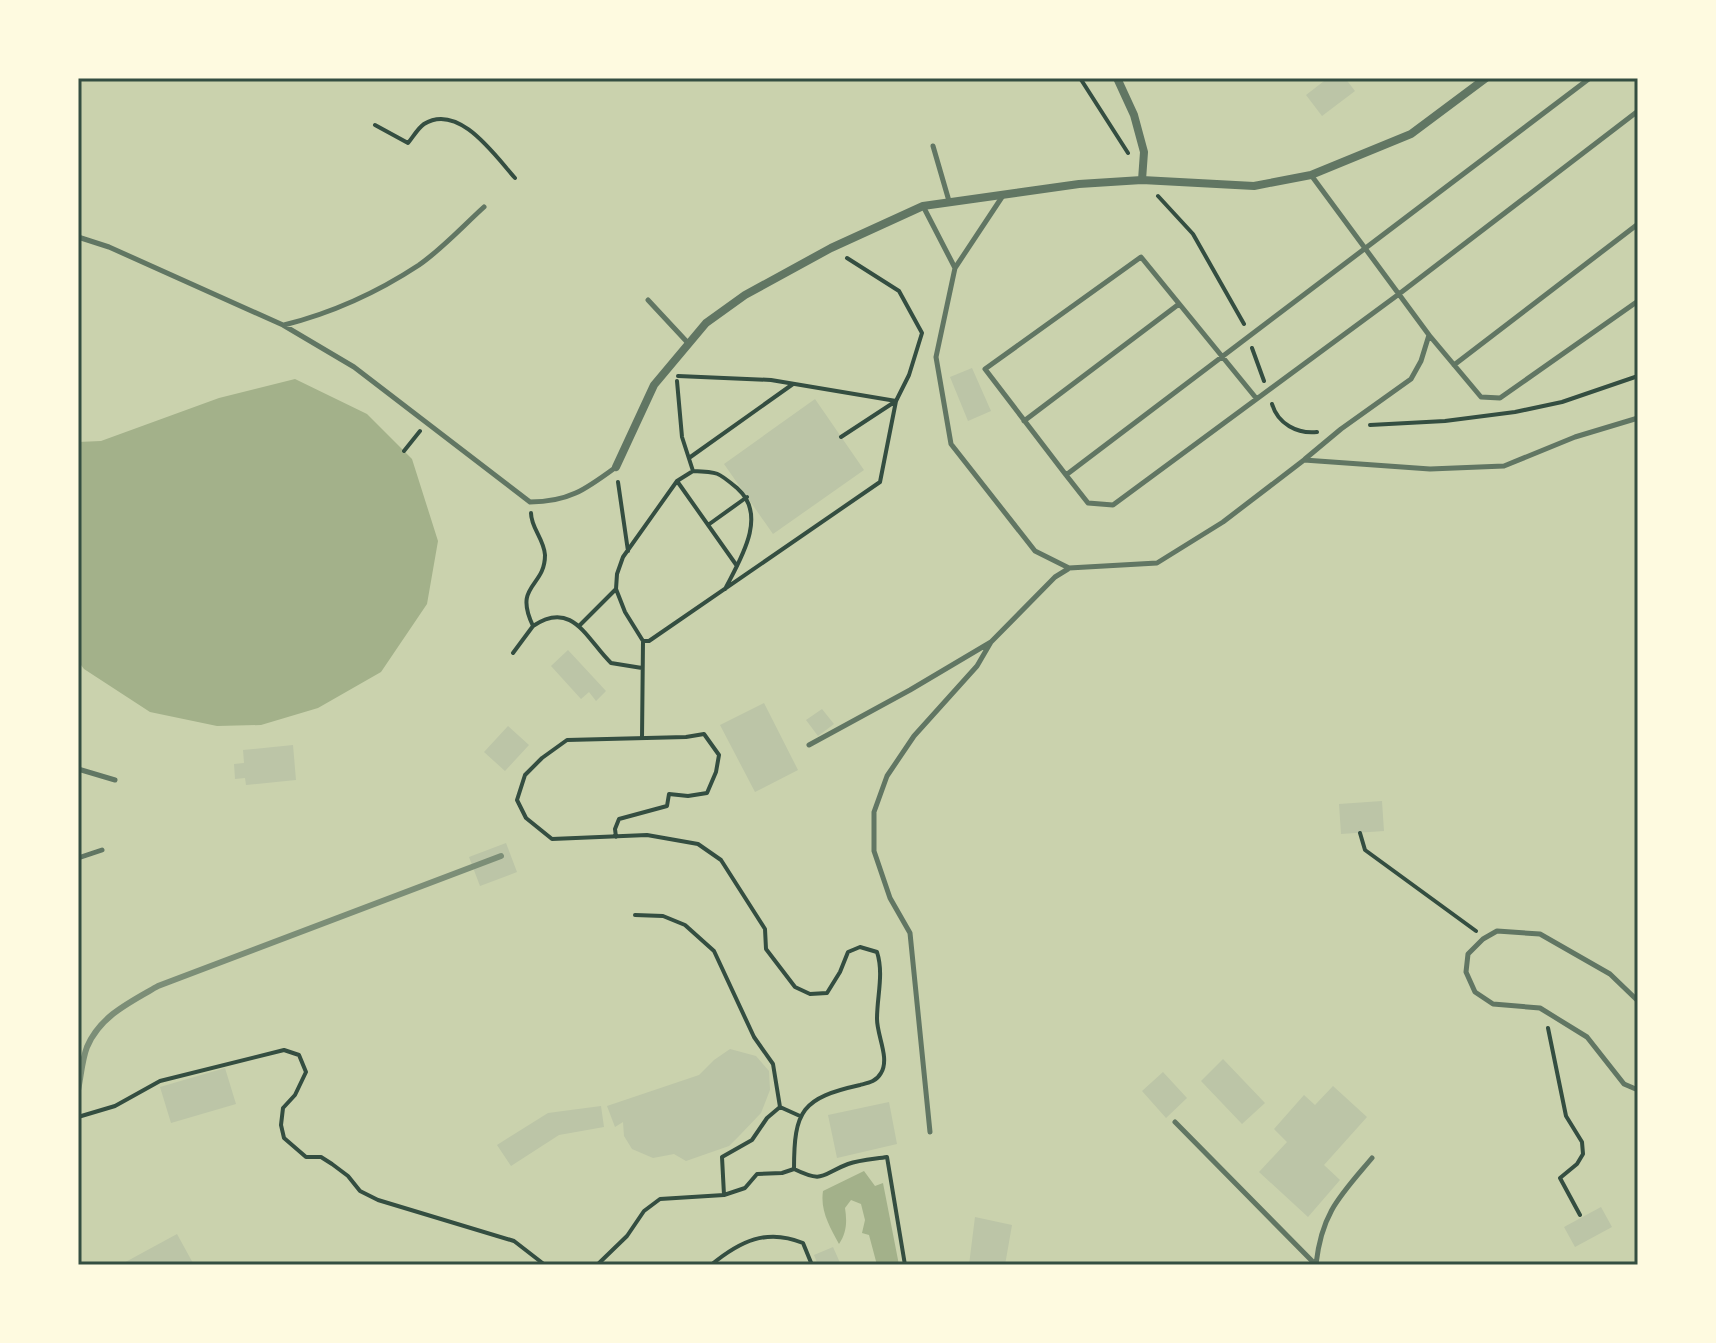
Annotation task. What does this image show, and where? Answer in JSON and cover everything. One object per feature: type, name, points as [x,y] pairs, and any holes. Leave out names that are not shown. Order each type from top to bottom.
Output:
[{"type":"street","points":[[1117,78],[1134,115],[1144,152],[1142,180]]},
{"type":"street","points":[[1470,89],[1475,78]]},
{"type":"street","points":[[616,467],[654,385],[706,323],[745,295],[831,248],[923,206],[1079,184],[1142,180],[1254,186],[1311,175],[1411,134],[1486,78]]},
{"type":"lane","points":[[1066,475],[1590,78]]},
{"type":"lane","points":[[1256,398],[1141,257],[985,369],[1088,503],[1113,505],[1399,294],[1638,111]]},
{"type":"lane","points":[[933,146],[949,201]]},
{"type":"lane","points":[[1311,175],[1429,335],[1481,397],[1500,398],[1638,301]]},
{"type":"lane","points":[[1005,193],[955,268],[936,357],[951,444],[1035,551],[1069,568]]},
{"type":"lane","points":[[923,206],[955,268]]},
{"type":"lane","points":[[283,325],[366,296],[421,264],[484,207]]},
{"type":"lane","points":[[1454,365],[1638,224]]},
{"type":"lane","points":[[78,237],[109,247],[283,325],[354,367],[530,502],[555,502],[583,491],[616,467]]},
{"type":"lane","points":[[648,300],[688,344]]},
{"type":"lane","points":[[1024,421],[1179,304]]},
{"type":"lane","points":[[930,1132],[910,933],[890,898],[874,851],[874,812],[887,776],[914,736],[977,666],[991,642],[1055,577],[1069,568],[1157,563],[1223,522],[1341,429],[1411,379],[1421,361],[1429,335]]},
{"type":"lane","points":[[1304,460],[1430,469],[1504,466],[1575,437],[1638,418]]},
{"type":"lane","points":[[809,745],[991,642]]},
{"type":"lane","points":[[78,769],[115,780]]},
{"type":"lane","points":[[78,858],[102,850]]},
{"type":"lane","points":[[1638,1001],[1610,974],[1540,934],[1497,931],[1483,939],[1468,954],[1466,972],[1475,992],[1493,1004],[1540,1008],[1549,1013],[1587,1037],[1624,1084],[1638,1090]]},
{"type":"lane","points":[[1175,1122],[1316,1265]]},
{"type":"lane","points":[[1316,1265],[1319,1237],[1332,1205],[1372,1158]]},
{"type":"path","points":[[1080,78],[1123,144],[1142,180],[1193,234],[1240,314],[1276,417],[1294,429],[1309,433],[1515,412],[1562,402],[1638,376]]},
{"type":"path","points":[[375,125],[408,143],[423,124],[440,118],[461,125],[487,144],[515,178]]},
{"type":"path","points":[[643,641],[649,641],[880,482],[896,401],[909,375],[922,333],[899,291],[831,248]]},
{"type":"path","points":[[693,471],[682,437],[676,376],[771,380],[896,401]]},
{"type":"path","points":[[689,458],[793,384]]},
{"type":"path","points":[[841,437],[896,401]]},
{"type":"path","points":[[404,451],[427,423]]},
{"type":"path","points":[[616,467],[628,551]]},
{"type":"path","points":[[642,738],[643,641],[625,612],[616,589],[617,574],[628,551],[677,481],[693,471],[719,472],[747,497],[752,514],[746,549],[725,589]]},
{"type":"path","points":[[677,481],[737,566]]},
{"type":"path","points":[[708,525],[747,497]]},
{"type":"path","points":[[530,502],[531,519],[545,552],[544,568],[526,595],[525,610],[533,626]]},
{"type":"path","points":[[579,626],[616,589]]},
{"type":"path","points":[[513,653],[533,626],[553,616],[570,619],[588,633],[611,663],[642,668]]},
{"type":"path","points":[[616,837],[619,819],[667,806],[669,794],[688,796],[707,793],[719,755],[704,734],[567,740],[525,775],[517,800],[526,818],[552,839],[616,837],[647,835],[698,844],[721,860],[765,929],[766,949],[795,987],[810,994],[827,993],[848,952],[860,947],[877,952],[881,966],[877,1020],[884,1062],[881,1073],[873,1082],[834,1091],[813,1100],[800,1116],[794,1142],[794,1169]]},
{"type":"path","points":[[1360,833],[1365,850],[1474,929],[1483,939]]},
{"type":"path","points":[[635,915],[663,916],[685,925],[714,951],[754,1037],[773,1064],[780,1107]]},
{"type":"path","points":[[1549,1013],[1548,1031],[1566,1116],[1582,1142],[1583,1154],[1571,1170],[1560,1178],[1580,1215]]},
{"type":"path","points":[[78,1117],[115,1106],[160,1081],[284,1050],[299,1055],[306,1072],[295,1095],[283,1108],[281,1125],[284,1138],[295,1149],[306,1157],[321,1157],[348,1176],[360,1191],[378,1200],[514,1241],[545,1265]]},
{"type":"path","points":[[780,1107],[800,1116]]},
{"type":"path","points":[[724,1195],[722,1157],[752,1140],[767,1118],[780,1107]]},
{"type":"path","points":[[597,1265],[627,1236],[644,1211],[660,1199],[724,1195],[745,1188],[757,1174],[794,1169],[811,1178],[827,1176],[848,1164],[887,1157],[905,1265]]},
{"type":"path","points":[[711,1265],[749,1241],[766,1235],[788,1237],[803,1243],[812,1265]]},
{"type":"shaded area","points":[[78,78],[1638,78],[1638,1265],[78,1265]]},
{"type":"shaded area","points":[[295,379],[367,414],[412,459],[438,541],[427,604],[381,672],[318,708],[261,725],[217,726],[150,712],[84,669],[78,661],[78,442],[101,441],[219,398]]},
{"type":"shaded area","points":[[864,1171],[875,1186],[883,1183],[899,1265],[877,1265],[869,1235],[862,1233],[865,1220],[861,1204],[851,1200],[845,1208],[846,1226],[839,1244],[826,1219],[823,1191]]},
{"type":"building","points":[[1328,78],[1345,78],[1355,91],[1322,116],[1306,95]]},
{"type":"building","points":[[972,368],[991,411],[968,421],[950,377]]},
{"type":"building","points":[[815,399],[864,470],[773,534],[724,464]]},
{"type":"building","points":[[568,650],[606,691],[596,701],[589,692],[581,699],[551,666]]},
{"type":"building","points":[[764,703],[798,770],[755,792],[720,725]]},
{"type":"building","points":[[822,709],[834,724],[818,736],[806,720]]},
{"type":"building","points":[[508,726],[529,745],[505,771],[484,752]]},
{"type":"building","points":[[293,745],[296,780],[246,785],[245,778],[235,779],[234,764],[244,763],[243,750]]},
{"type":"building","points":[[1382,801],[1384,831],[1341,834],[1339,804]]},
{"type":"building","points":[[506,843],[517,872],[480,886],[469,857]]},
{"type":"building","points":[[730,1049],[756,1056],[769,1071],[770,1090],[761,1113],[740,1135],[729,1146],[686,1161],[674,1154],[653,1158],[632,1149],[624,1136],[623,1122],[615,1127],[607,1106],[699,1075]]},
{"type":"building","points":[[1223,1059],[1265,1103],[1242,1124],[1201,1081]]},
{"type":"building","points":[[225,1068],[236,1104],[171,1123],[160,1087]]},
{"type":"building","points":[[1163,1072],[1187,1098],[1166,1118],[1142,1091]]},
{"type":"building","points":[[1333,1086],[1367,1117],[1324,1165],[1340,1180],[1308,1217],[1259,1172],[1287,1142],[1274,1129],[1304,1095],[1315,1105]]},
{"type":"building","points":[[889,1102],[897,1144],[837,1158],[828,1115]]},
{"type":"building","points":[[601,1106],[604,1127],[559,1135],[511,1166],[497,1145],[548,1113]]},
{"type":"building","points":[[1601,1207],[1612,1227],[1575,1247],[1564,1227]]},
{"type":"building","points":[[975,1217],[1012,1225],[1005,1265],[969,1265]]},
{"type":"building","points":[[177,1234],[194,1265],[120,1265]]},
{"type":"building","points":[[833,1247],[841,1265],[818,1265],[814,1255]]},
{"type":"railway","points":[[78,1090],[87,1047],[93,1036],[117,1011],[158,986],[501,856]]}]
